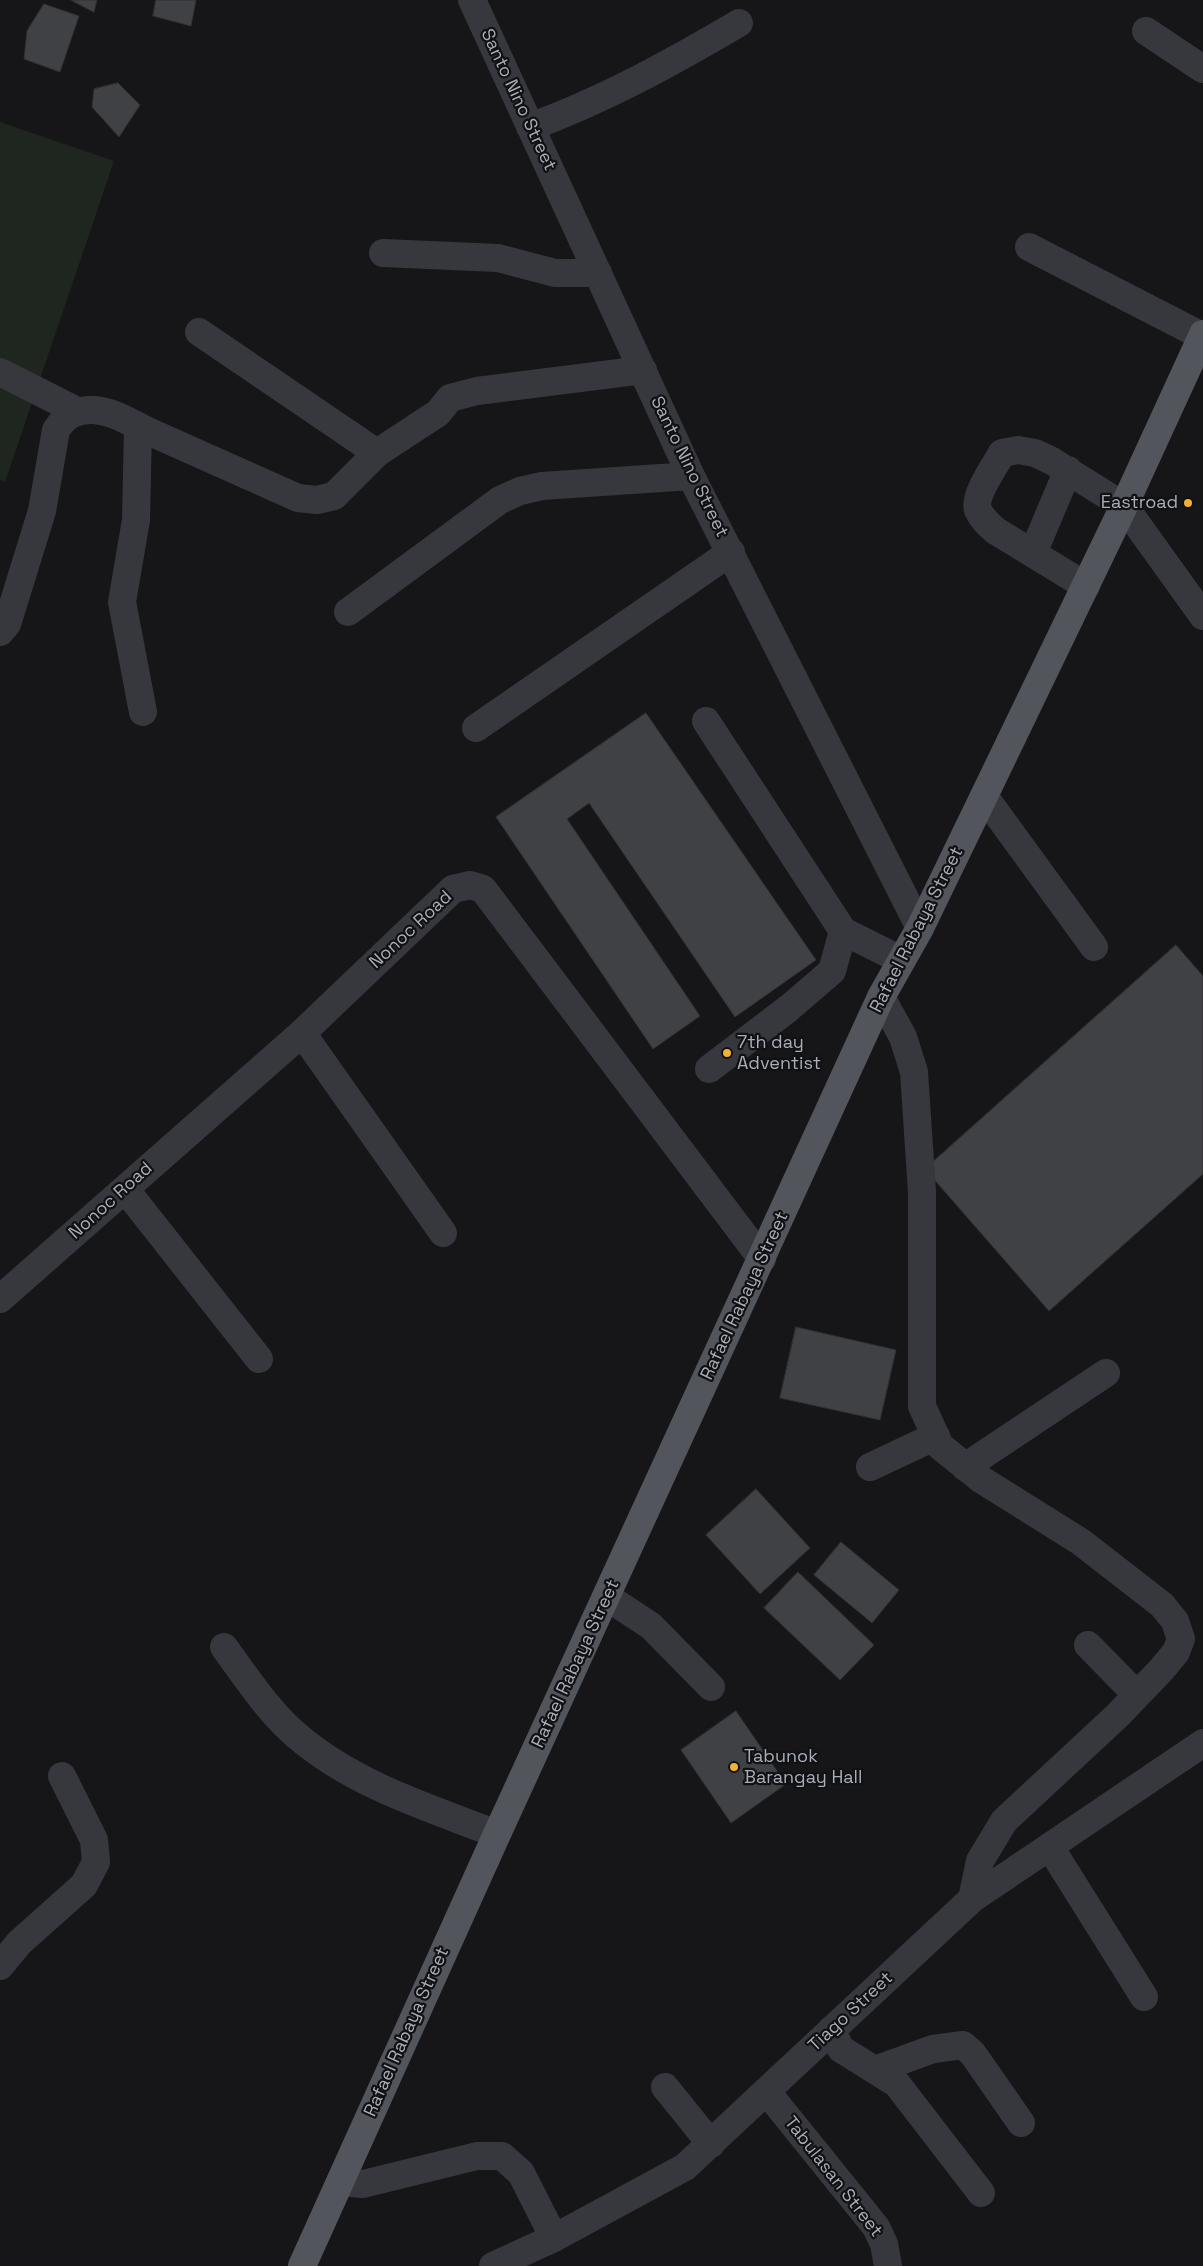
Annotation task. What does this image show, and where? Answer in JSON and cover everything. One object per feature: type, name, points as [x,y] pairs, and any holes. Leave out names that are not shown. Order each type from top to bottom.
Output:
[{"type":"main road","name":"Rafael Rabaya Street","points":[[302,2266],[497,1834],[881,997],[920,928],[1086,586],[1202,335]]},
{"type":"street","name":"Santo Nino Street","points":[[472,0],[691,476],[920,928]]},
{"type":"street","points":[[530,127],[558,117],[651,74],[739,23]]},
{"type":"street","points":[[1146,31],[1203,70]]},
{"type":"street","points":[[1029,247],[1202,335]]},
{"type":"street","points":[[383,253],[498,258],[555,274],[598,273]]},
{"type":"street","points":[[199,332],[377,453]]},
{"type":"street","points":[[0,632],[7,624],[42,511],[56,430],[63,419],[77,411],[94,410],[111,413],[138,427],[298,498],[317,500],[334,496],[377,453],[438,412],[450,398],[462,394],[642,370]]},
{"type":"street","points":[[0,372],[77,411]]},
{"type":"street","points":[[138,427],[136,520],[122,602],[143,712]]},
{"type":"street","points":[[1086,586],[996,531],[985,521],[978,509],[977,498],[1002,453],[1018,450],[1052,460],[1124,506],[1203,616]]},
{"type":"street","points":[[1032,553],[1068,470]]},
{"type":"street","points":[[348,612],[500,500],[520,491],[542,486],[691,476]]},
{"type":"street","points":[[476,728],[730,552]]},
{"type":"street","points":[[706,721],[843,932],[901,960]]},
{"type":"street","points":[[984,796],[1094,947]]},
{"type":"street","name":"Nonoc Road","points":[[0,1299],[302,1033],[452,889],[470,885],[483,889],[762,1259]]},
{"type":"street","points":[[709,1069],[789,1008],[832,970],[843,932]]},
{"type":"street","points":[[881,997],[903,1037],[914,1072],[922,1192],[922,1406],[940,1446],[982,1480],[1081,1542],[1162,1604],[1175,1621],[1181,1639],[1176,1652],[1136,1696],[1004,1821],[980,1861],[972,1899]]},
{"type":"street","points":[[302,1033],[443,1234]]},
{"type":"street","points":[[125,1189],[259,1360]]},
{"type":"street","points":[[965,1466],[1106,1373]]},
{"type":"street","points":[[870,1467],[936,1436]]},
{"type":"street","points":[[607,1597],[651,1626],[711,1687]]},
{"type":"street","points":[[1088,1645],[1136,1696]]},
{"type":"street","points":[[224,1648],[284,1723],[296,1735],[329,1760],[374,1786],[497,1834]]},
{"type":"street","name":"Tiago Street","points":[[493,2266],[545,2250],[685,2167],[972,1899],[1203,1743]]},
{"type":"street","points":[[0,1966],[19,1943],[84,1886],[96,1862],[94,1840],[62,1776]]},
{"type":"street","points":[[1050,1847],[1144,1997]]},
{"type":"street","points":[[831,2030],[840,2049],[897,2084],[981,2193]]},
{"type":"street","points":[[875,2070],[933,2049],[963,2045],[973,2054],[1021,2123]]},
{"type":"street","points":[[664,2087],[711,2144]]},
{"type":"street","name":"Tabulasan Street","points":[[767,2092],[876,2228],[884,2244],[888,2266]]},
{"type":"street","points":[[340,2182],[363,2184],[477,2156],[502,2156],[520,2173],[545,2250]]},
{"type":"shaded area","points":[[0,122],[114,161],[5,482],[0,480]]},
{"type":"building","points":[[71,0],[97,0],[94,12]]},
{"type":"building","points":[[156,0],[196,0],[191,26],[153,16]]},
{"type":"building","points":[[44,4],[79,16],[60,72],[24,59],[27,31]]},
{"type":"building","points":[[118,83],[140,105],[119,137],[92,107],[94,89]]},
{"type":"building","points":[[646,713],[816,960],[735,1017],[589,803],[567,819],[700,1016],[653,1049],[496,817]]},
{"type":"building","points":[[1176,945],[1203,976],[1203,1174],[1049,1311],[925,1169]]},
{"type":"building","points":[[796,1327],[896,1350],[880,1420],[780,1398]]},
{"type":"building","points":[[756,1489],[810,1548],[760,1594],[706,1535]]},
{"type":"building","points":[[841,1542],[899,1590],[872,1623],[814,1575]]},
{"type":"building","points":[[798,1572],[874,1645],[840,1680],[764,1608]]},
{"type":"building","name":"Tabunok Barangay Hall","points":[[736,1711],[786,1784],[731,1823],[681,1750]]},
{"type":"place","name":"Eastroad","points":[[1188,503]]},
{"type":"place","name":"7th day Adventist","points":[[727,1053]]},
{"type":"place","name":"Tabunok Barangay Hall","points":[[734,1767]]}]
